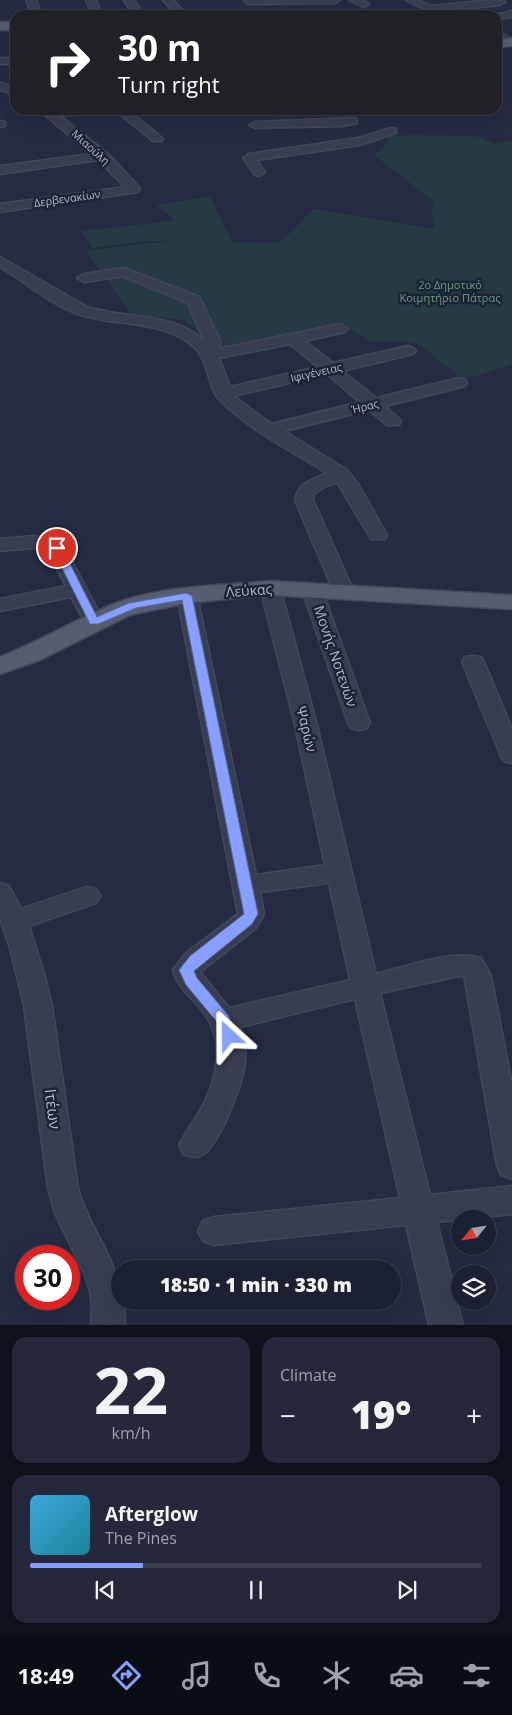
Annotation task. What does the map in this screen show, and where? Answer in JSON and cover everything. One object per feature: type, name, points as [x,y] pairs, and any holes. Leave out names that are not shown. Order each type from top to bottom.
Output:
[{"type":"main road","name":"Λεύκας","points":[[0,666],[44,648],[94,622],[133,606],[186,596],[270,588],[512,602]]},
{"type":"street","points":[[168,0],[177,10]]},
{"type":"street","points":[[309,0],[320,10]]},
{"type":"street","points":[[248,1],[335,0]]},
{"type":"street","points":[[354,0],[364,4]]},
{"type":"street","points":[[411,0],[430,9],[498,1],[512,9]]},
{"type":"street","points":[[0,86],[10,94]]},
{"type":"street","name":"Μιαούλη","points":[[52,115],[103,156],[134,188]]},
{"type":"street","points":[[127,115],[157,139]]},
{"type":"street","points":[[271,115],[256,121],[330,124],[363,123]]},
{"type":"street","points":[[259,172],[249,158],[360,141],[392,131],[363,123],[349,115]]},
{"type":"street","points":[[0,170],[103,156]]},
{"type":"street","name":"Δερβενακίων","points":[[0,208],[134,188]]},
{"type":"street","points":[[0,261],[79,309],[110,317],[171,325],[190,335],[210,354],[224,393],[237,407],[340,474],[350,486],[378,535]]},
{"type":"street","points":[[84,278],[124,272],[194,300],[212,341],[210,354]]},
{"type":"street","points":[[210,354],[340,329]]},
{"type":"street","points":[[293,338],[393,421]]},
{"type":"street","name":"Ιφιγένειας","points":[[224,393],[408,351]]},
{"type":"street","name":"Ήρας","points":[[271,429],[460,383]]},
{"type":"street","points":[[340,474],[308,489],[304,494],[304,500],[344,592]]},
{"type":"street","points":[[0,545],[48,542],[57,548],[94,622]]},
{"type":"street","name":"Ψαρών","points":[[270,588],[306,725],[341,872],[365,986],[446,1325]]},
{"type":"street","points":[[0,605],[78,590]]},
{"type":"street","name":"Μονής Νοτενών","points":[[312,590],[359,723]]},
{"type":"street","points":[[186,596],[251,914],[247,921],[195,960],[186,970],[191,981],[223,1020],[230,1045],[228,1082],[219,1106],[194,1146]]},
{"type":"street","points":[[474,662],[512,756]]},
{"type":"street","points":[[246,885],[341,872]]},
{"type":"street","name":"Ιτέων","points":[[0,892],[15,921],[27,956],[39,1003],[65,1198],[102,1278],[109,1318],[108,1325]]},
{"type":"street","points":[[15,921],[87,896]]},
{"type":"street","points":[[223,1020],[456,965],[469,964],[476,968],[512,1166]]},
{"type":"street","points":[[214,1230],[512,1200]]},
{"type":"green space","name":"2o Δημοτικό Κοιμητήριο Πάτρας","points":[[389,136],[476,136],[495,144],[512,140],[512,364],[463,380],[420,345],[410,342],[371,342],[344,326],[223,350],[183,320],[132,315],[86,251],[145,243],[177,242],[144,241],[93,248],[81,231],[172,221],[173,218],[156,205],[210,196],[232,242],[278,243],[313,209],[435,229],[432,217],[433,201],[374,155],[385,146]]},
{"type":"route","points":[[57,548],[94,622],[133,606],[186,596],[251,914],[247,921],[190,964],[186,974],[215,1007],[223,1020],[229,1036]]}]
